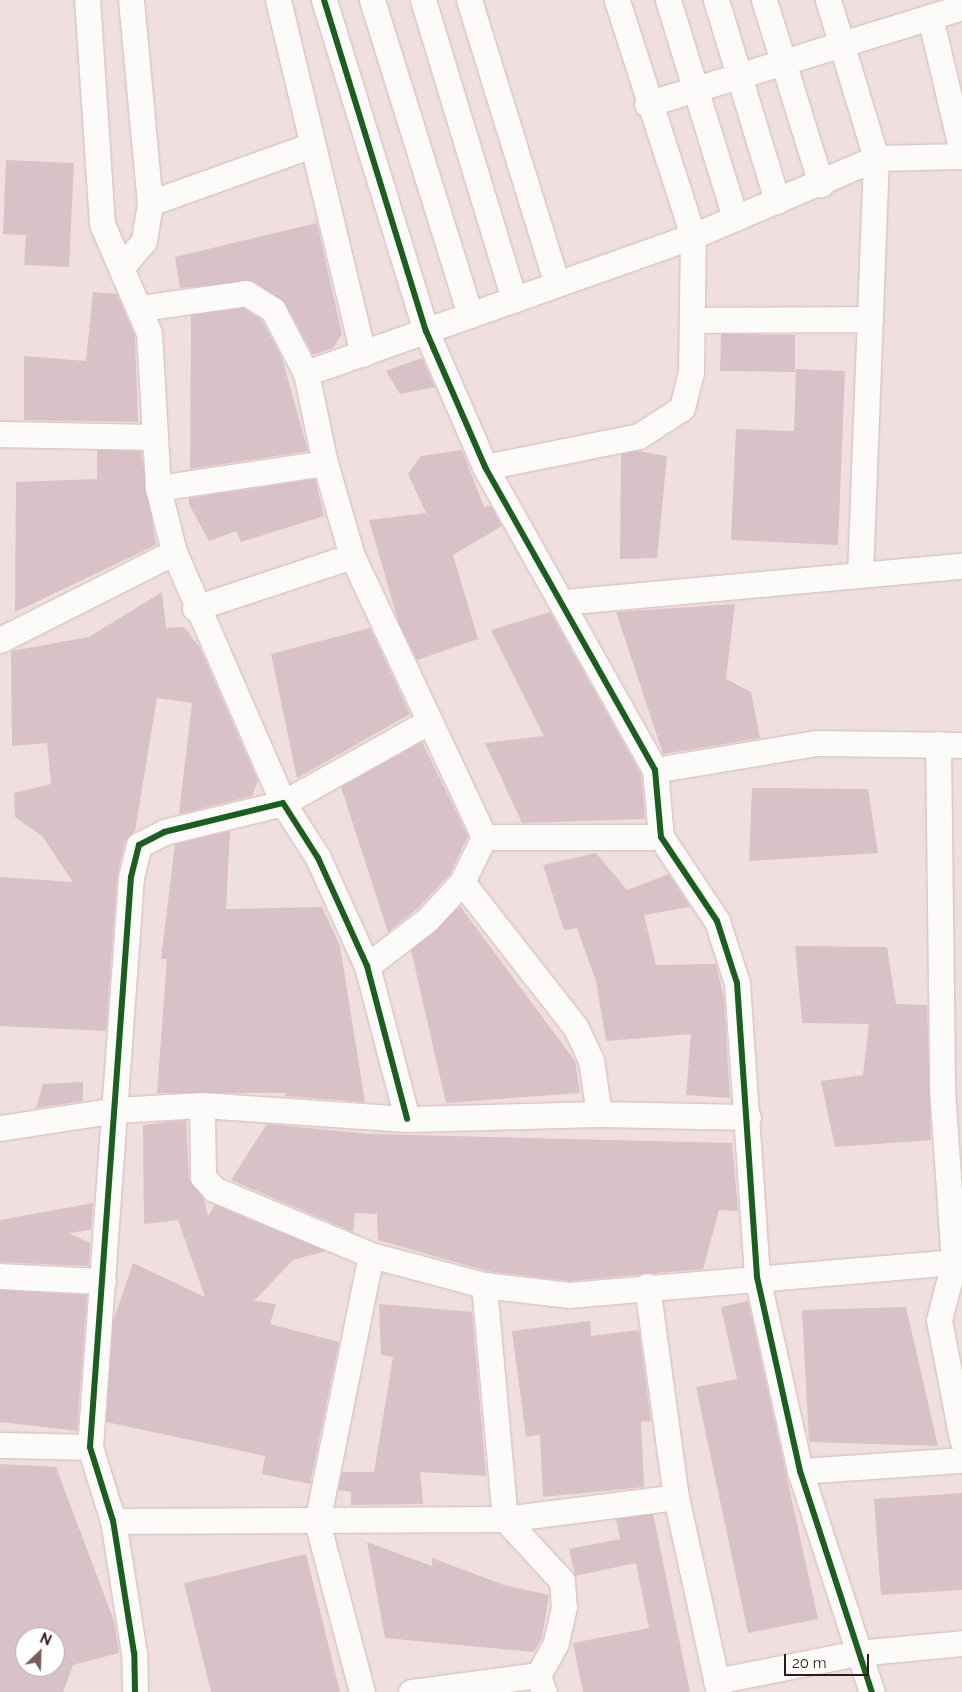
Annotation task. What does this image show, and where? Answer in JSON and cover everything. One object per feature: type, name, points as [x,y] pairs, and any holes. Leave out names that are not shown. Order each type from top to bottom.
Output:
[{"type":"street","points":[[87,0],[102,224],[140,308],[149,333],[158,488],[174,552],[195,608],[283,803],[318,858],[367,966],[407,1118]]},
{"type":"street","points":[[121,268],[144,241],[150,203],[131,0]]},
{"type":"street","points":[[278,0],[362,354]]},
{"type":"street","points":[[324,0],[426,331],[485,467],[563,602],[655,770],[660,837],[717,921],[737,983],[748,1117],[757,1278],[800,1471],[857,1653],[872,1692]]},
{"type":"street","points":[[372,0],[470,315]]},
{"type":"street","points":[[423,0],[514,299]]},
{"type":"street","points":[[469,0],[557,284]]},
{"type":"street","points":[[485,467],[639,436],[657,427],[682,408],[691,373],[693,236],[647,104],[617,0]]},
{"type":"street","points":[[668,0],[735,218]]},
{"type":"street","points":[[716,0],[777,201]]},
{"type":"street","points":[[764,0],[821,184]]},
{"type":"street","points":[[828,0],[876,158],[860,575]]},
{"type":"street","points":[[647,104],[738,74],[783,63],[842,41],[962,7]]},
{"type":"street","points":[[930,17],[962,151]]},
{"type":"street","points":[[150,203],[312,145]]},
{"type":"street","points":[[306,373],[693,236],[821,184],[876,158],[962,156]]},
{"type":"street","points":[[140,308],[246,294],[273,310],[306,373],[325,463],[352,556],[428,722],[484,837]]},
{"type":"street","points":[[693,320],[870,319]]},
{"type":"street","points":[[0,434],[155,437]]},
{"type":"street","points":[[158,488],[325,463]]},
{"type":"street","points":[[0,640],[174,552]]},
{"type":"street","points":[[195,608],[352,556]]},
{"type":"street","points":[[563,602],[962,566]]},
{"type":"street","points":[[135,1692],[134,1653],[114,1521],[90,1446],[116,1110],[131,878],[139,845],[164,832],[283,803],[428,722]]},
{"type":"street","points":[[655,770],[817,743],[950,744],[952,1088],[958,1261],[939,1320],[962,1440]]},
{"type":"street","points":[[484,837],[660,837]]},
{"type":"street","points":[[367,966],[427,920],[462,882],[484,837]]},
{"type":"street","points":[[462,882],[576,1028],[591,1060],[599,1114]]},
{"type":"street","points":[[202,1105],[203,1176],[214,1189],[372,1255],[484,1285],[570,1295],[647,1286],[958,1261]]},
{"type":"street","points":[[0,1128],[116,1110],[202,1105],[407,1118],[599,1114],[748,1117]]},
{"type":"street","points":[[362,1692],[317,1522],[372,1255]]},
{"type":"street","points":[[0,1276],[103,1281]]},
{"type":"street","points":[[411,1692],[541,1683],[556,1643],[564,1607],[562,1581],[505,1518],[484,1285]]},
{"type":"street","points":[[647,1286],[676,1497],[718,1686],[857,1653],[962,1643]]},
{"type":"street","points":[[0,1445],[90,1446]]},
{"type":"street","points":[[800,1471],[962,1460]]},
{"type":"street","points":[[114,1521],[317,1522],[505,1518],[676,1497]]},
{"type":"building","points":[[6,160],[74,163],[69,267],[24,265],[26,235],[3,234]]},
{"type":"building","points":[[317,223],[342,334],[333,348],[313,355],[285,303],[253,281],[180,288],[175,257]]},
{"type":"building","points":[[93,292],[117,294],[135,336],[138,422],[24,420],[24,356],[86,361]]},
{"type":"building","points":[[243,308],[262,320],[282,358],[308,451],[190,469],[191,315]]},
{"type":"building","points":[[721,334],[795,335],[795,372],[720,371]]},
{"type":"building","points":[[422,358],[435,387],[400,394],[386,371]]},
{"type":"building","points":[[796,369],[845,371],[838,545],[731,540],[736,429],[794,431]]},
{"type":"building","points":[[97,450],[141,451],[156,545],[15,612],[16,482],[97,479]]},
{"type":"building","points":[[462,450],[484,507],[491,506],[502,526],[453,555],[478,639],[417,660],[398,621],[369,520],[426,513],[408,474],[421,456]]},
{"type":"building","points":[[637,451],[667,456],[657,558],[620,559],[621,454]]},
{"type":"building","points":[[315,479],[324,516],[241,542],[236,531],[209,541],[189,504],[189,498]]},
{"type":"building","points":[[162,592],[166,628],[184,627],[200,648],[258,781],[252,796],[179,814],[192,703],[157,698],[135,831],[125,841],[117,876],[106,1031],[0,1026],[0,877],[73,882],[42,836],[15,817],[14,793],[51,784],[47,743],[12,746],[11,651],[89,637]]},
{"type":"building","points":[[735,604],[726,679],[751,692],[760,738],[663,754],[616,612]]},
{"type":"building","points":[[550,612],[641,774],[645,819],[522,823],[485,743],[544,736],[491,630]]},
{"type":"building","points":[[370,628],[410,714],[297,778],[271,654]]},
{"type":"building","points":[[422,742],[468,836],[450,874],[417,909],[388,932],[341,787]]},
{"type":"building","points":[[752,788],[868,789],[878,853],[749,861]]},
{"type":"building","points":[[230,831],[226,909],[322,907],[340,946],[365,1102],[284,1096],[287,1093],[157,1093],[167,959],[161,959],[175,844]]},
{"type":"building","points":[[596,853],[627,890],[669,874],[690,907],[644,915],[656,965],[716,964],[724,999],[730,1098],[686,1095],[691,1034],[606,1041],[596,981],[577,928],[564,930],[543,865]]},
{"type":"building","points":[[460,906],[575,1061],[580,1093],[446,1103],[411,950]]},
{"type":"building","points":[[795,946],[887,947],[896,1004],[927,1005],[931,1140],[835,1147],[821,1081],[863,1075],[869,1024],[802,1023]]},
{"type":"building","points":[[83,1082],[83,1101],[36,1108],[43,1084]]},
{"type":"building","points":[[186,1120],[189,1178],[204,1199],[208,1216],[215,1205],[326,1251],[293,1260],[254,1301],[276,1304],[270,1324],[339,1342],[310,1484],[262,1474],[265,1456],[106,1422],[113,1322],[133,1263],[205,1297],[178,1220],[144,1224],[143,1125]]},
{"type":"building","points":[[267,1124],[370,1134],[732,1143],[738,1211],[719,1210],[703,1269],[569,1281],[487,1271],[378,1240],[377,1214],[355,1213],[353,1232],[231,1180]]},
{"type":"building","points":[[93,1203],[91,1230],[68,1233],[90,1243],[89,1266],[0,1262],[0,1220]]},
{"type":"building","points":[[0,1290],[87,1295],[77,1431],[0,1422]]},
{"type":"building","points":[[748,1301],[818,1619],[748,1633],[696,1387],[737,1379],[721,1307]]},
{"type":"building","points":[[379,1304],[472,1312],[486,1476],[420,1472],[423,1504],[351,1505],[351,1492],[338,1490],[342,1472],[374,1472],[393,1357],[381,1355]]},
{"type":"building","points":[[906,1307],[938,1446],[809,1442],[802,1310]]},
{"type":"building","points":[[590,1321],[591,1336],[639,1330],[651,1421],[641,1422],[644,1487],[543,1497],[540,1435],[526,1437],[512,1331]]},
{"type":"building","points":[[0,1464],[56,1467],[114,1621],[119,1653],[73,1665],[63,1692],[0,1692]]},
{"type":"building","points":[[962,1493],[962,1590],[881,1595],[874,1499]]},
{"type":"building","points":[[653,1514],[690,1692],[583,1692],[573,1643],[649,1628],[636,1563],[575,1576],[569,1549],[620,1539],[616,1519]]},
{"type":"building","points":[[367,1542],[432,1566],[432,1558],[504,1585],[549,1595],[542,1638],[534,1652],[385,1638]]},
{"type":"building","points":[[306,1554],[340,1692],[211,1692],[184,1583]]},
{"type":"cycle path","points":[[324,0],[426,331],[485,467],[655,770],[661,837],[717,921],[737,983],[757,1277],[800,1471],[872,1692]]},
{"type":"cycle path","points":[[135,1692],[134,1653],[113,1521],[90,1447],[131,877],[139,845],[164,832],[283,803],[318,858],[367,966],[407,1119]]}]
